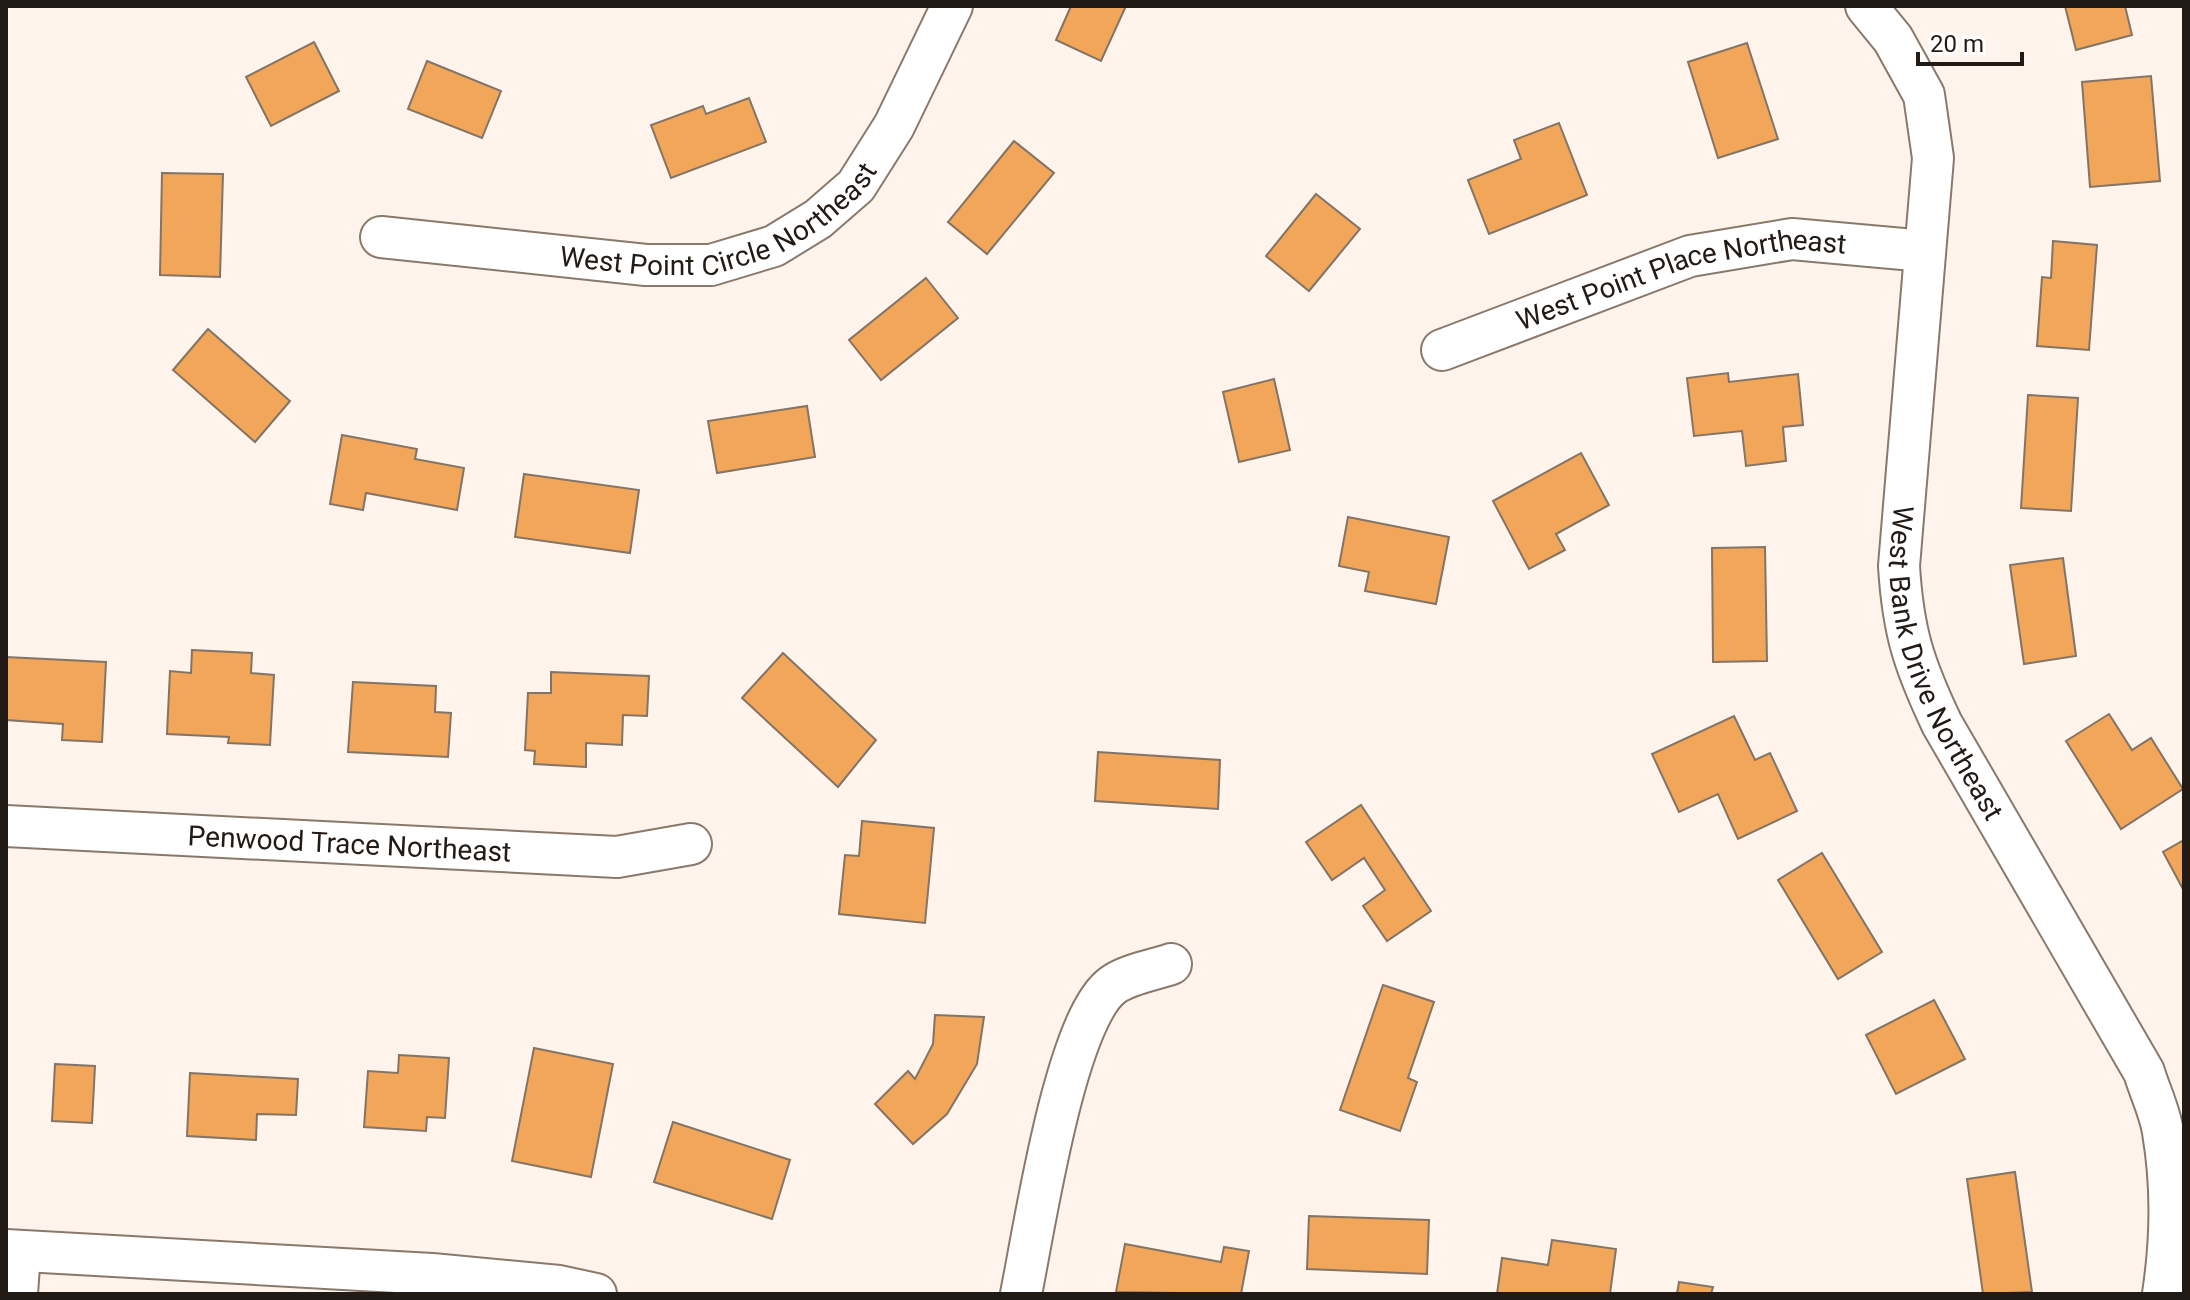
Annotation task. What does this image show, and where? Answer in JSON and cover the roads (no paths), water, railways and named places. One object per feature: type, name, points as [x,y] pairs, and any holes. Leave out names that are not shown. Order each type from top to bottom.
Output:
[{"type":"street","name":"West Point Circle Northeast","points":[[381,237],[646,265],[711,265],[774,246],[818,219],[856,186],[894,126],[952,6]]},
{"type":"street","name":"West Bank Drive Northeast","points":[[1866,6],[1893,39],[1924,95],[1933,158],[1899,566],[1902,620],[1916,669],[1942,724],[2144,1072],[2163,1130],[2168,1190],[2168,1257],[2163,1294]]},
{"type":"street","name":"West Point Place Northeast","points":[[1442,350],[1690,256],[1792,239],[1925,251]]},
{"type":"street","name":"Penwood Trace Northeast","points":[[6,826],[617,857],[691,844]]},
{"type":"street","points":[[1021,1294],[1070,1067],[1090,1016],[1113,985],[1171,964]]},
{"type":"street","points":[[17,1294],[13,1251],[432,1274],[559,1286],[596,1294]]}]
